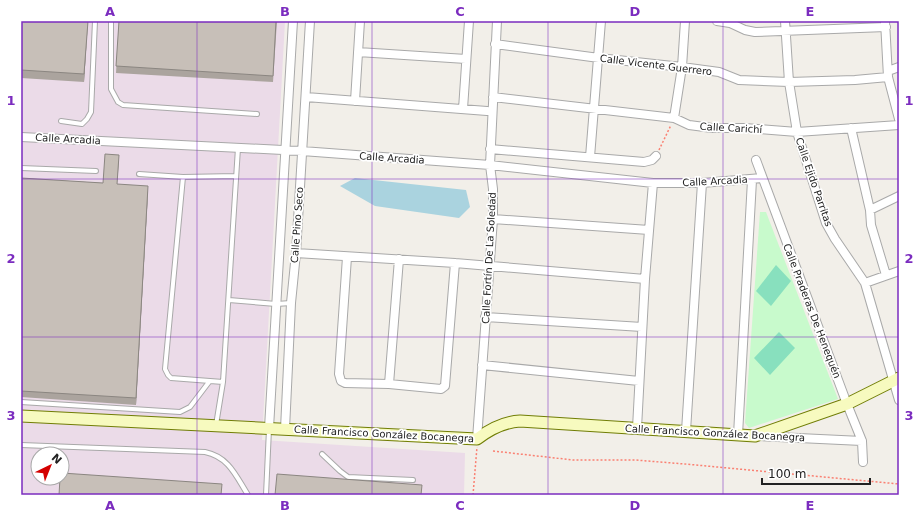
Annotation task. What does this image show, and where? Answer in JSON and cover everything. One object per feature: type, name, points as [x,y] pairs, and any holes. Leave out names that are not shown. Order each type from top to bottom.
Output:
[{"type":"street","name":"Calle Pino Seco","points":[[269,428],[293,21]]},
{"type":"street","name":"Calle Pino Seco","points":[[285,429],[291,303],[296,253],[310,21]]},
{"type":"street","points":[[355,101],[360,21]]},
{"type":"street","points":[[463,109],[469,21]]},
{"type":"street","name":"Calle Fortín De La Soledad","points":[[477,440],[493,219],[493,188],[490,165],[490,149],[497,21]]},
{"type":"street","points":[[590,157],[601,21]]},
{"type":"street","points":[[674,118],[682,67],[685,21]]},
{"type":"street","points":[[717,21],[730,23],[745,30],[755,32],[786,32],[886,24],[888,74],[899,119]]},
{"type":"street","name":"Calle Ejido Parritas","points":[[785,21],[789,82],[797,132],[826,223],[865,283],[896,380],[899,400]]},
{"type":"street","name":"Calle Vicente Guerrero","points":[[495,44],[719,72],[739,80],[789,82],[855,80],[888,74],[899,67]]},
{"type":"street","points":[[358,52],[466,59]]},
{"type":"street","points":[[306,97],[487,111]]},
{"type":"street","name":"Calle Carichí","points":[[494,97],[674,118],[689,125],[712,128],[745,128],[797,132],[899,125]]},
{"type":"street","points":[[851,128],[870,210],[871,225],[886,275]]},
{"type":"street","name":"Calle Arcadia","points":[[21,137],[302,151],[490,165],[653,183],[702,183],[762,178]]},
{"type":"street","points":[[490,149],[644,162],[652,160],[656,156]]},
{"type":"street","name":"Calle Praderas De Henequén","points":[[756,160],[846,404],[862,441],[864,462]]},
{"type":"street","points":[[738,435],[752,180]]},
{"type":"street","points":[[636,428],[645,279],[653,183]]},
{"type":"street","points":[[686,431],[702,183]]},
{"type":"street","points":[[870,210],[899,196]]},
{"type":"street","points":[[493,219],[649,230]]},
{"type":"street","points":[[296,253],[455,262],[645,279]]},
{"type":"street","points":[[347,257],[338,374],[341,381],[345,383],[389,384],[441,389],[444,388],[455,262]]},
{"type":"street","points":[[389,384],[399,259]]},
{"type":"street","points":[[865,283],[899,271]]},
{"type":"street","points":[[485,317],[642,327]]},
{"type":"street","points":[[482,365],[639,381]]},
{"type":"street","points":[[755,436],[846,404],[896,380]]},
{"type":"street","name":"Calle Francisco González Bocanegra","points":[[21,416],[477,440],[501,424],[520,421],[755,436],[862,441]]},
{"type":"lane","points":[[61,121],[82,124],[91,112],[95,21]]},
{"type":"lane","points":[[111,21],[111,90],[118,102],[123,105],[257,114]]},
{"type":"lane","points":[[216,426],[223,382],[238,148]]},
{"type":"lane","points":[[21,168],[96,171]]},
{"type":"lane","points":[[139,174],[182,177],[236,176]]},
{"type":"lane","points":[[182,177],[165,369],[171,378],[223,382]]},
{"type":"lane","points":[[229,300],[276,304],[291,303]]},
{"type":"lane","points":[[21,402],[180,412],[187,410],[190,407],[209,382]]},
{"type":"lane","points":[[266,495],[269,428]]},
{"type":"lane","points":[[21,445],[215,454],[224,460],[248,495]]},
{"type":"lane","points":[[322,454],[348,477],[413,480]]},
{"type":"path","points":[[656,156],[674,118]]},
{"type":"path","points":[[473,495],[477,440]]},
{"type":"path","points":[[493,451],[573,460],[635,460],[664,462],[899,484]]},
{"type":"shaded area","points":[[21,21],[285,21],[262,440],[465,453],[464,495],[21,495]]},
{"type":"green space","points":[[760,212],[766,212],[838,399],[749,428],[745,423]]},
{"type":"green space","points":[[776,265],[791,281],[771,306],[756,291]]},
{"type":"green space","points":[[779,332],[795,348],[770,375],[754,358]]},
{"type":"water","points":[[355,178],[466,190],[470,207],[459,218],[375,206],[340,186]]},
{"type":"building","points":[[21,21],[88,21],[84,74],[21,70]]},
{"type":"building","points":[[119,21],[276,21],[273,76],[116,66]]},
{"type":"building","points":[[105,154],[119,155],[117,184],[148,186],[136,398],[21,391],[21,178],[103,183]]},
{"type":"building","points":[[70,474],[222,484],[221,495],[59,495],[60,486],[70,486]]},
{"type":"building","points":[[277,474],[422,485],[421,495],[275,495]]}]
